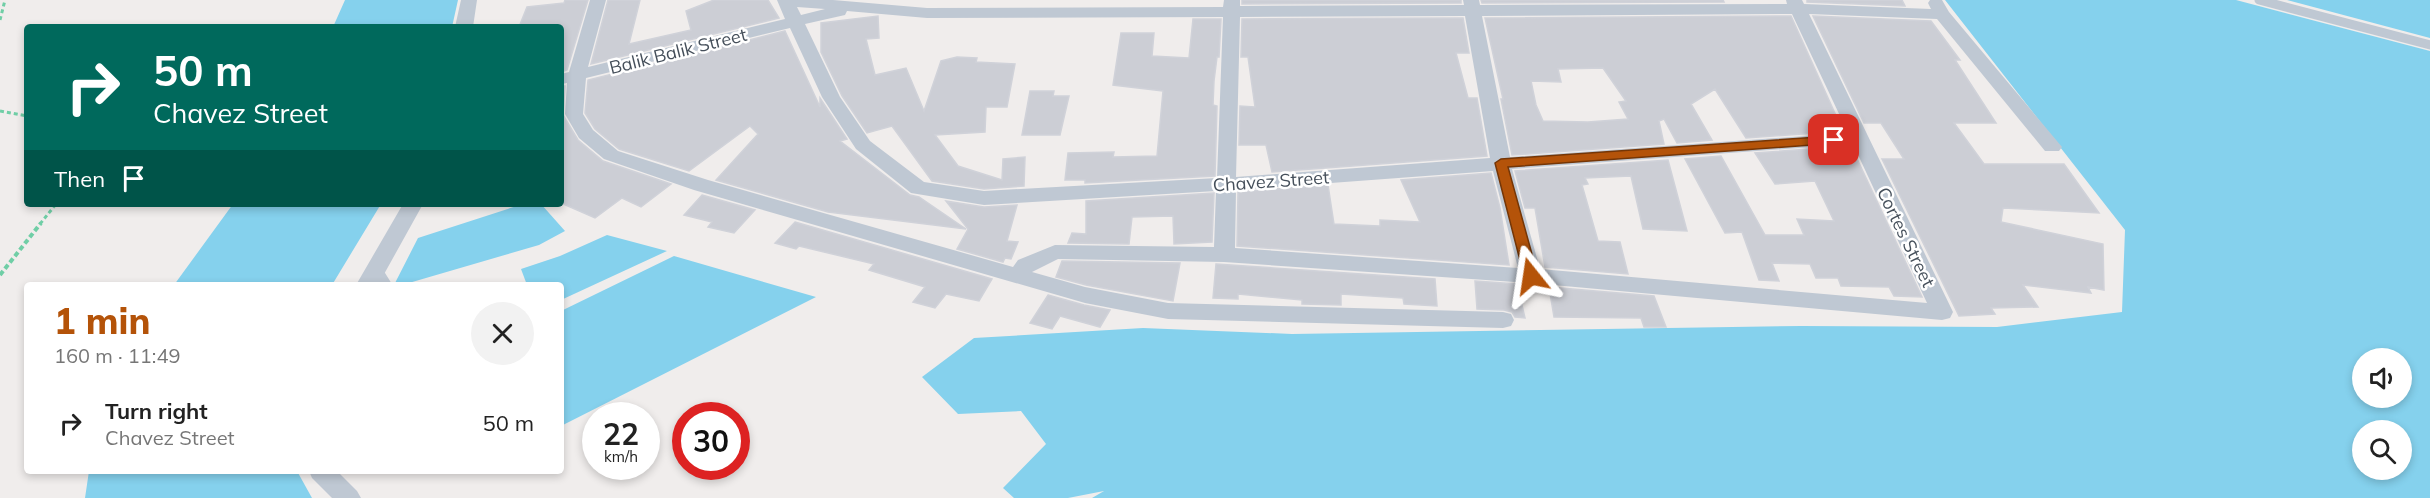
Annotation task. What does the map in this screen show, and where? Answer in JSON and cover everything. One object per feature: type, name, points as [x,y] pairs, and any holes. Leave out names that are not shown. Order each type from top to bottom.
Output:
[{"type":"street","points":[[465,24],[470,0]]},
{"type":"street","points":[[598,0],[569,77],[574,114],[586,134],[611,155],[701,185],[1017,276],[1085,295],[1168,311],[1503,320]]},
{"type":"street","points":[[785,0],[927,13],[1232,5],[1939,7],[2052,147]]},
{"type":"street","name":"Chavez Street","points":[[785,0],[831,97],[863,145],[918,188],[984,198],[1225,184],[1858,138]]},
{"type":"street","points":[[1224,255],[1232,5]]},
{"type":"street","name":"Cortes Street","points":[[1531,276],[1942,312],[1796,5]]},
{"type":"street","points":[[1017,276],[1026,265],[1055,252],[1089,251],[1224,255],[1531,276],[1501,163],[1471,6]]},
{"type":"street","name":"Balik Balik Street","points":[[569,77],[854,7]]},
{"type":"street","points":[[376,280],[412,207]]},
{"type":"street","points":[[324,474],[348,498]]},
{"type":"lane","points":[[2259,0],[2430,45]]},
{"type":"path","points":[[0,20],[5,0]]},
{"type":"path","points":[[0,111],[24,115]]},
{"type":"path","points":[[0,275],[54,207]]},
{"type":"water","points":[[345,0],[458,0],[453,24],[334,24]]},
{"type":"water","points":[[1945,0],[2430,0],[2430,498],[1092,498],[1104,491],[1068,498],[1014,498],[1003,488],[1046,444],[1021,411],[958,414],[922,377],[974,338],[1143,328],[1292,334],[1801,326],[1997,327],[2122,312],[2125,230]]},
{"type":"water","points":[[231,207],[379,207],[334,282],[176,282]]},
{"type":"water","points":[[514,207],[544,207],[565,231],[539,245],[412,282],[396,282],[418,238]]},
{"type":"water","points":[[607,235],[667,251],[564,299],[564,282],[526,282],[521,269],[560,256]]},
{"type":"water","points":[[674,256],[816,297],[608,402],[582,402],[582,415],[564,424],[564,310]]},
{"type":"water","points":[[89,474],[299,474],[312,498],[85,498]]},
{"type":"pier","points":[[2236,0],[2287,0],[2430,38],[2430,51]]},
{"type":"building","points":[[565,0],[588,0],[567,70],[564,71],[564,24],[520,24],[527,7],[564,3]]},
{"type":"building","points":[[608,0],[640,0],[629,44],[691,30],[686,11],[714,0],[768,0],[779,18],[591,64]]},
{"type":"building","points":[[1242,0],[1461,0],[1461,3],[1242,4]]},
{"type":"building","points":[[1481,0],[1723,0],[1724,2],[1482,3]]},
{"type":"building","points":[[1807,0],[1902,0],[1905,6],[1807,2]]},
{"type":"building","points":[[878,16],[879,38],[866,39],[875,75],[906,68],[924,111],[941,61],[957,57],[977,58],[976,62],[1015,64],[1007,107],[986,107],[985,132],[935,135],[958,166],[1002,180],[1003,159],[1025,157],[1024,186],[984,189],[932,181],[892,126],[867,133],[842,96],[821,52],[821,23]]},
{"type":"building","points":[[1791,16],[1843,131],[1746,138],[1715,89],[1691,104],[1712,140],[1677,143],[1664,119],[1659,121],[1664,144],[1512,155],[1501,99],[1503,99],[1485,18]],"holes":[[[1603,68],[1626,101],[1619,102],[1628,119],[1588,122],[1543,121],[1536,105],[1531,81],[1561,82],[1558,69]]]},
{"type":"building","points":[[1813,16],[1931,21],[1960,60],[1955,60],[1996,123],[1954,123],[1984,164],[2064,164],[2099,213],[2003,208],[2001,222],[2103,244],[2104,290],[2088,287],[2091,293],[2023,285],[2038,307],[1991,308],[1995,314],[1959,316],[1882,159],[1904,159],[1881,123],[1864,123]]},
{"type":"building","points":[[1463,18],[1469,53],[1456,53],[1468,98],[1477,98],[1487,156],[1272,172],[1266,145],[1239,145],[1240,106],[1255,107],[1248,57],[1241,57],[1242,19]]},
{"type":"building","points":[[1193,19],[1221,19],[1213,105],[1217,106],[1215,176],[1085,183],[1085,180],[1065,180],[1068,153],[1114,152],[1113,157],[1157,156],[1163,91],[1113,85],[1121,33],[1154,33],[1152,56],[1189,58]]},
{"type":"building","points":[[785,31],[820,107],[820,98],[847,139],[840,141],[910,195],[919,197],[966,229],[828,212],[716,180],[758,134],[750,126],[689,171],[619,149],[595,129],[585,113],[588,80]]},
{"type":"building","points":[[1030,91],[1054,91],[1053,96],[1069,96],[1060,135],[1022,135]]},
{"type":"building","points":[[564,117],[578,140],[603,161],[671,184],[641,207],[622,198],[595,218],[564,204]]},
{"type":"building","points":[[1851,146],[1922,297],[1894,296],[1889,287],[1841,286],[1838,278],[1816,278],[1810,264],[1772,263],[1779,281],[1759,280],[1742,232],[1725,233],[1685,159],[1721,156],[1765,235],[1804,235],[1797,219],[1834,221],[1815,181],[1775,184],[1755,153]]},
{"type":"building","points":[[1668,160],[1687,231],[1643,229],[1631,176],[1585,178],[1588,184],[1582,185],[1598,241],[1620,242],[1628,274],[1545,267],[1535,208],[1525,208],[1515,171]]},
{"type":"building","points":[[1491,173],[1500,208],[1509,265],[1237,246],[1238,192],[1328,185],[1334,224],[1380,226],[1380,220],[1420,222],[1401,180]]},
{"type":"building","points":[[1214,193],[1212,242],[1174,244],[1173,216],[1132,217],[1129,244],[1068,243],[1072,233],[1086,234],[1086,201]]},
{"type":"building","points":[[702,195],[755,210],[734,233],[708,227],[712,222],[684,215]]},
{"type":"building","points":[[946,201],[984,207],[1017,205],[1007,241],[1018,242],[1011,259],[1005,258],[1003,262],[957,249],[968,229]]},
{"type":"building","points":[[795,222],[992,279],[979,301],[946,294],[935,308],[913,302],[925,287],[869,270],[874,264],[799,246],[796,249],[775,243]]},
{"type":"building","points":[[1062,261],[1180,263],[1173,301],[1086,285],[1056,277]]},
{"type":"building","points":[[1216,264],[1435,279],[1437,306],[1404,304],[1403,298],[1341,294],[1341,305],[1302,304],[1302,300],[1238,294],[1238,299],[1213,298]]},
{"type":"building","points":[[1475,281],[1517,284],[1525,318],[1515,317],[1512,312],[1504,310],[1477,309]]},
{"type":"building","points":[[1549,287],[1654,296],[1666,327],[1644,327],[1641,318],[1554,317]]},
{"type":"building","points":[[1048,295],[1110,310],[1100,327],[1060,316],[1052,329],[1030,323]]},
{"type":"route","points":[[1531,276],[1501,163],[1834,140]]}]
